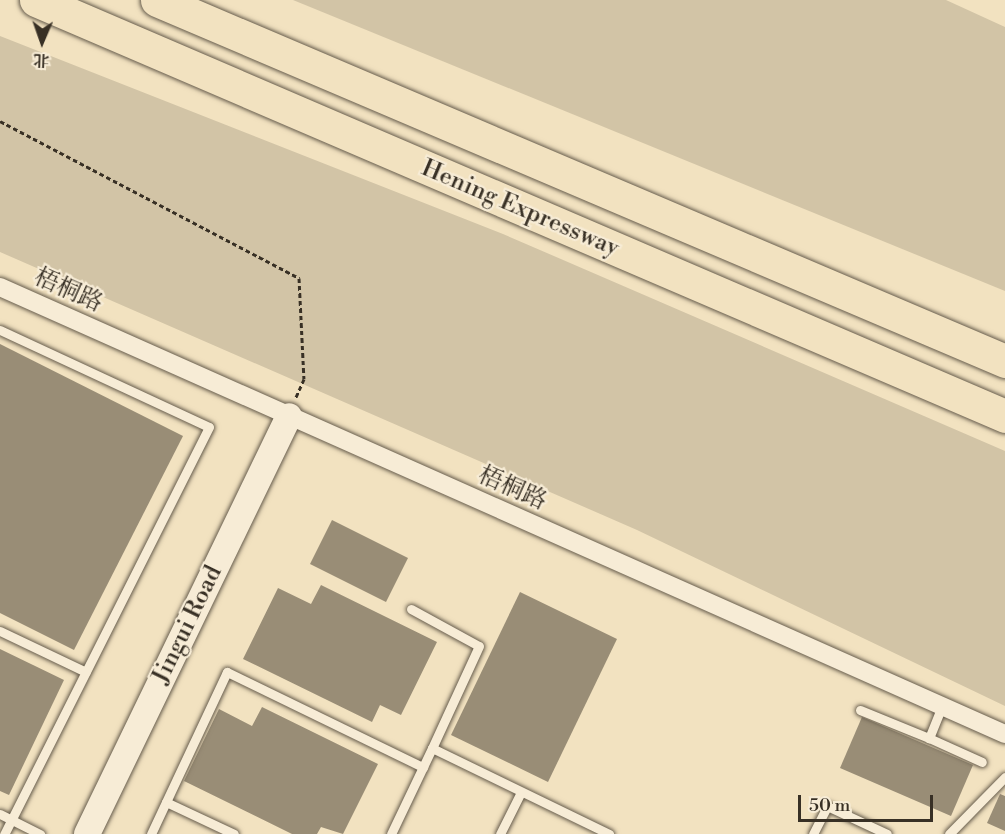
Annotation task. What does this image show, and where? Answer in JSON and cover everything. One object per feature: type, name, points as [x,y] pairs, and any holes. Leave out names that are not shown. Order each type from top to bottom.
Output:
[{"type":"highway","points":[[26,0],[98,27]]},
{"type":"highway","name":"Hening Expressway","points":[[36,0],[1005,416]]},
{"type":"highway","name":"Hening Expressway","points":[[157,0],[1005,361]]},
{"type":"street","name":"梧桐路","points":[[0,286],[1005,734]]},
{"type":"street","name":"Jingui Road","points":[[87,834],[289,416]]},
{"type":"lane","points":[[0,330],[209,427],[4,834]]},
{"type":"lane","points":[[391,834],[479,646],[411,609]]},
{"type":"lane","points":[[0,631],[86,672]]},
{"type":"lane","points":[[151,834],[227,672],[423,767]]},
{"type":"lane","points":[[928,738],[942,706]]},
{"type":"lane","points":[[860,710],[982,762]]},
{"type":"lane","points":[[432,748],[609,834]]},
{"type":"lane","points":[[949,834],[1005,777]]},
{"type":"lane","points":[[500,834],[521,792]]},
{"type":"lane","points":[[166,802],[234,834]]},
{"type":"lane","points":[[813,834],[827,806],[887,834]]},
{"type":"lane","points":[[0,814],[40,834]]},
{"type":"path","points":[[0,120],[299,278],[304,379],[289,416]]},
{"type":"shaded area","points":[[293,0],[946,0],[1005,27],[1005,291]]},
{"type":"shaded area","points":[[0,36],[503,234],[1005,451],[1005,706],[637,530],[0,252]]},
{"type":"building","points":[[0,344],[183,436],[74,650],[0,613]]},
{"type":"building","points":[[332,520],[408,558],[386,602],[310,564]]},
{"type":"building","points":[[321,585],[437,642],[401,715],[380,705],[372,722],[243,659],[278,588],[311,604]]},
{"type":"building","points":[[520,592],[617,639],[548,782],[451,735]]},
{"type":"building","points":[[0,649],[64,680],[9,795],[0,791]]},
{"type":"building","points":[[262,707],[378,764],[343,834],[321,827],[317,834],[292,834],[184,781],[219,709],[252,726]]},
{"type":"building","points":[[862,717],[973,765],[951,816],[840,768]]},
{"type":"building","points":[[1000,794],[1005,796],[1005,831],[987,823]]}]
